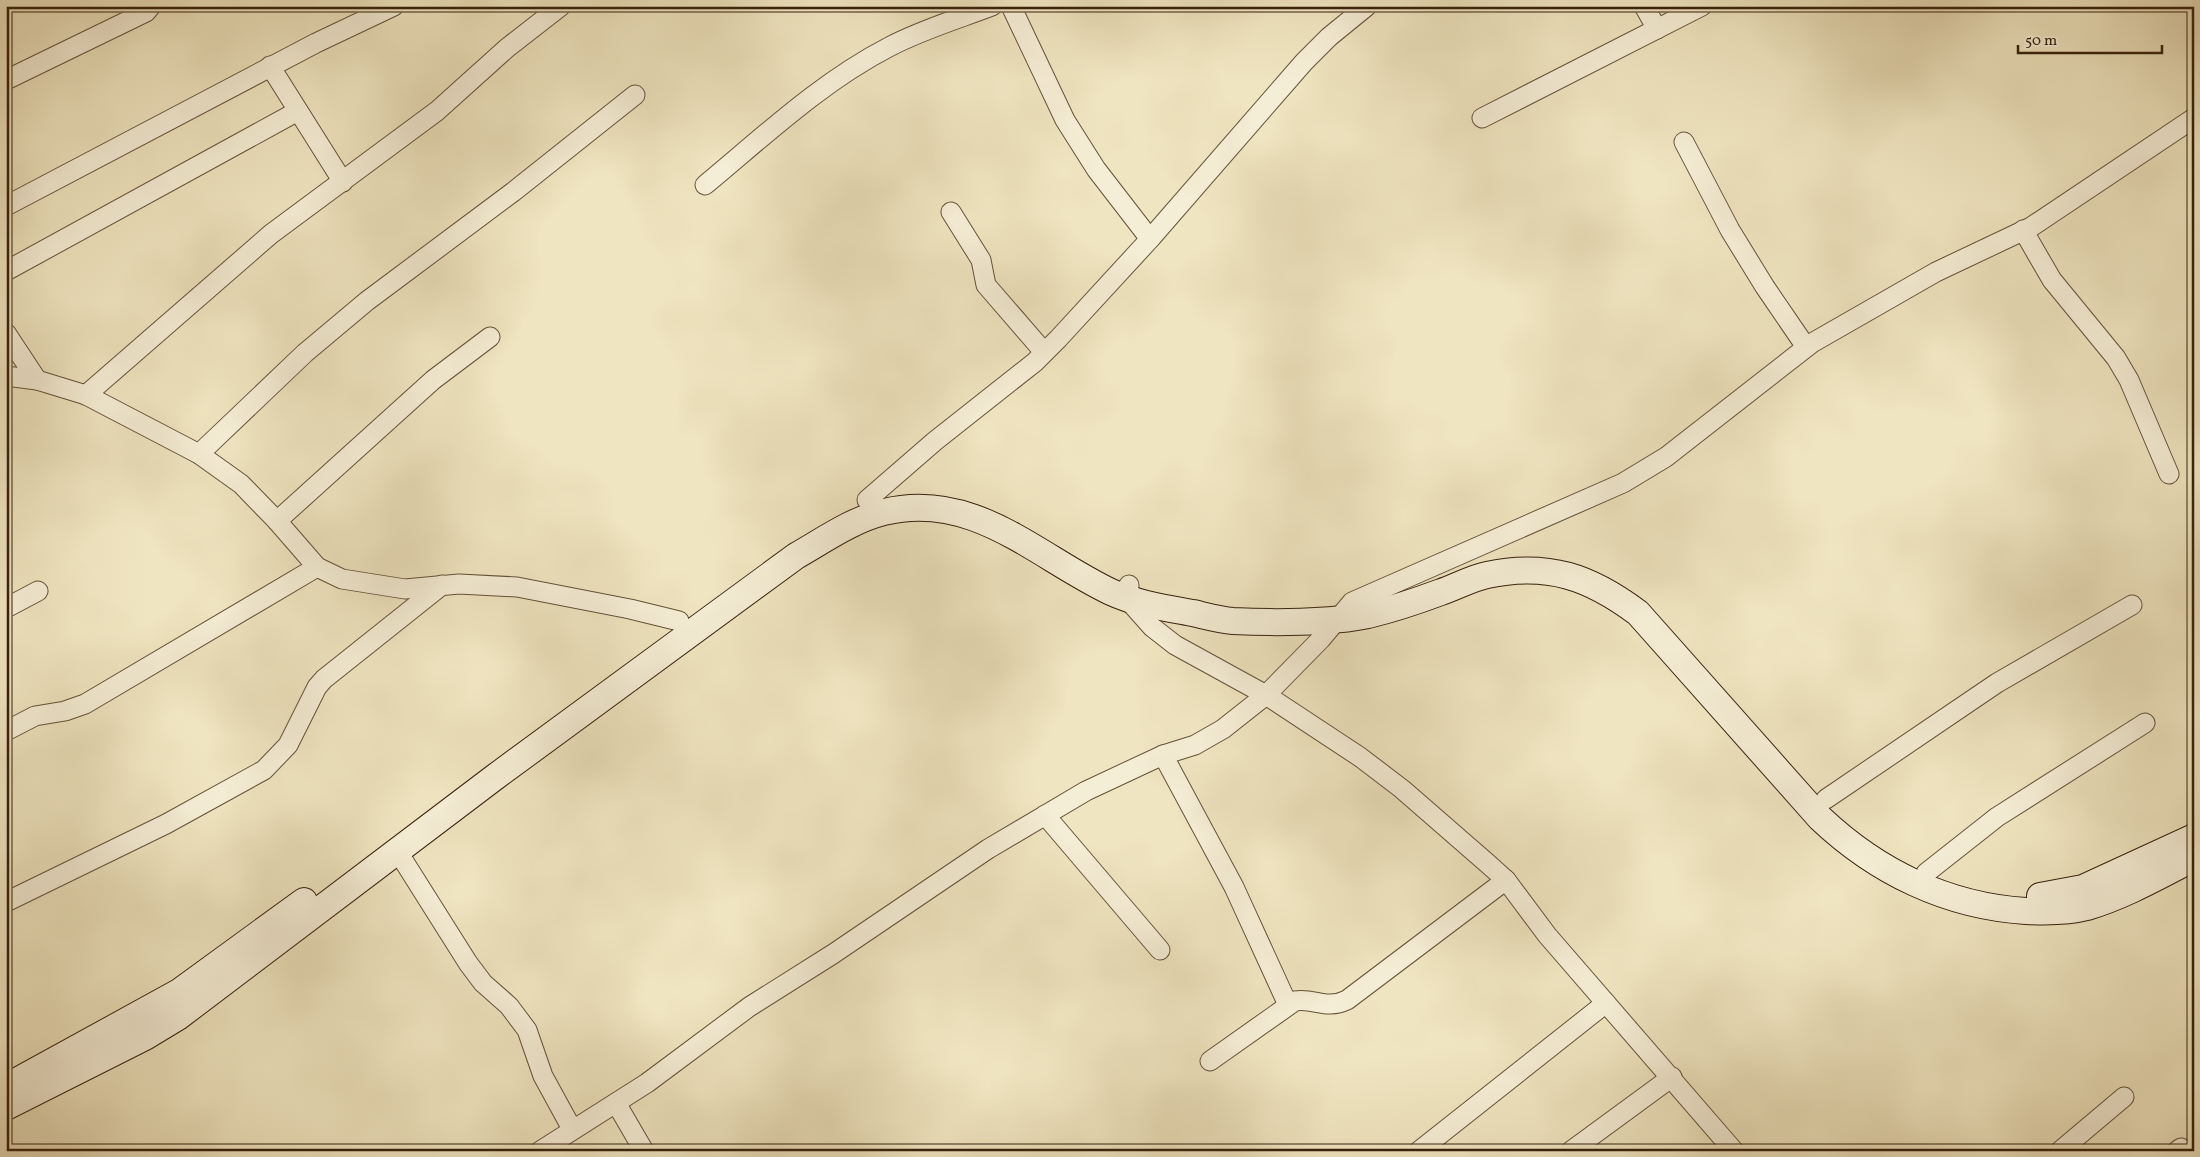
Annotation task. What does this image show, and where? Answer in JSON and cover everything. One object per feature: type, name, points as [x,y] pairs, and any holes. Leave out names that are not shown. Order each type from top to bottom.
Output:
[{"type":"main road","points":[[6,1086],[179,992],[778,550],[839,512],[867,500],[898,493],[921,492],[966,498],[993,507],[1020,521],[1129,592]]},
{"type":"main road","points":[[6,1107],[146,1037],[178,1017],[722,609],[796,556],[837,532],[870,516],[901,509],[932,509],[967,514],[1000,527],[1098,586],[1224,606],[1343,612],[1365,615],[1412,603],[1487,575],[1537,570],[1557,571],[1616,596],[1638,613],[1820,818],[1846,842],[1884,868],[1943,896],[2003,910],[2048,912],[2085,907],[2120,895],[2194,858]]},
{"type":"main road","points":[[1343,612],[1389,599],[1515,557],[1533,556],[1556,559],[1587,567],[1620,580],[1636,591],[1682,634],[1826,799],[1861,833],[1892,854],[1926,873],[1981,891],[2024,897],[2056,895],[2083,888],[2194,837]]},
{"type":"street","points":[[6,80],[146,12],[151,6]]},
{"type":"street","points":[[6,206],[270,66],[394,6]]},
{"type":"street","points":[[86,395],[271,234],[437,112],[507,48],[561,6]]},
{"type":"street","points":[[705,185],[799,108],[888,47],[992,6]]},
{"type":"street","points":[[1011,6],[1065,120],[1096,168],[1150,239]]},
{"type":"street","points":[[867,500],[935,441],[1044,352],[1150,239],[1304,62],[1329,37],[1367,6]]},
{"type":"street","points":[[1644,6],[1658,28]]},
{"type":"street","points":[[1482,118],[1702,6]]},
{"type":"street","points":[[270,66],[343,182]]},
{"type":"street","points":[[199,454],[305,353],[367,301],[514,192],[635,95]]},
{"type":"street","points":[[6,271],[298,111]]},
{"type":"street","points":[[540,1151],[677,1062],[773,990],[833,954],[988,848],[1093,788],[1163,756],[1209,738],[1266,695],[1343,612],[1378,590],[1590,498],[1644,472],[1666,457],[1806,347],[1936,272],[2023,230],[2194,118]]},
{"type":"street","points":[[1684,142],[1730,230],[1806,347]]},
{"type":"street","points":[[951,212],[981,260],[985,283],[1044,352]]},
{"type":"street","points":[[2023,230],[2052,280],[2116,358],[2129,380],[2169,474]]},
{"type":"street","points":[[6,333],[37,380]]},
{"type":"street","points":[[277,521],[433,380],[490,337]]},
{"type":"street","points":[[6,376],[37,380],[86,395],[199,454],[240,484],[277,521],[317,567],[342,579],[386,588],[405,589],[459,584],[517,587],[630,609],[679,622]]},
{"type":"street","points":[[6,731],[35,716],[85,704],[317,567]]},
{"type":"street","points":[[6,902],[166,824],[264,770],[288,745],[324,679],[442,585]]},
{"type":"street","points":[[6,608],[38,591]]},
{"type":"street","points":[[1129,592],[1152,627],[1175,645],[1266,695],[1360,758],[1402,789],[1506,880],[1547,935],[1672,1077],[1734,1151]]},
{"type":"street","points":[[1826,799],[1997,683],[2132,605]]},
{"type":"street","points":[[1926,873],[1997,817],[2145,723]]},
{"type":"street","points":[[1163,756],[1234,887],[1288,1005]]},
{"type":"street","points":[[1045,815],[1160,950]]},
{"type":"street","points":[[398,852],[464,958],[483,983],[509,1006],[526,1030],[543,1076],[572,1129]]},
{"type":"street","points":[[1210,1061],[1288,1005],[1305,1000],[1333,1006],[1347,1000],[1506,880]]},
{"type":"street","points":[[1419,1151],[1606,1003]]},
{"type":"street","points":[[1572,1151],[1672,1077]]},
{"type":"street","points":[[2060,1151],[2124,1097]]},
{"type":"street","points":[[616,1103],[644,1151]]}]
